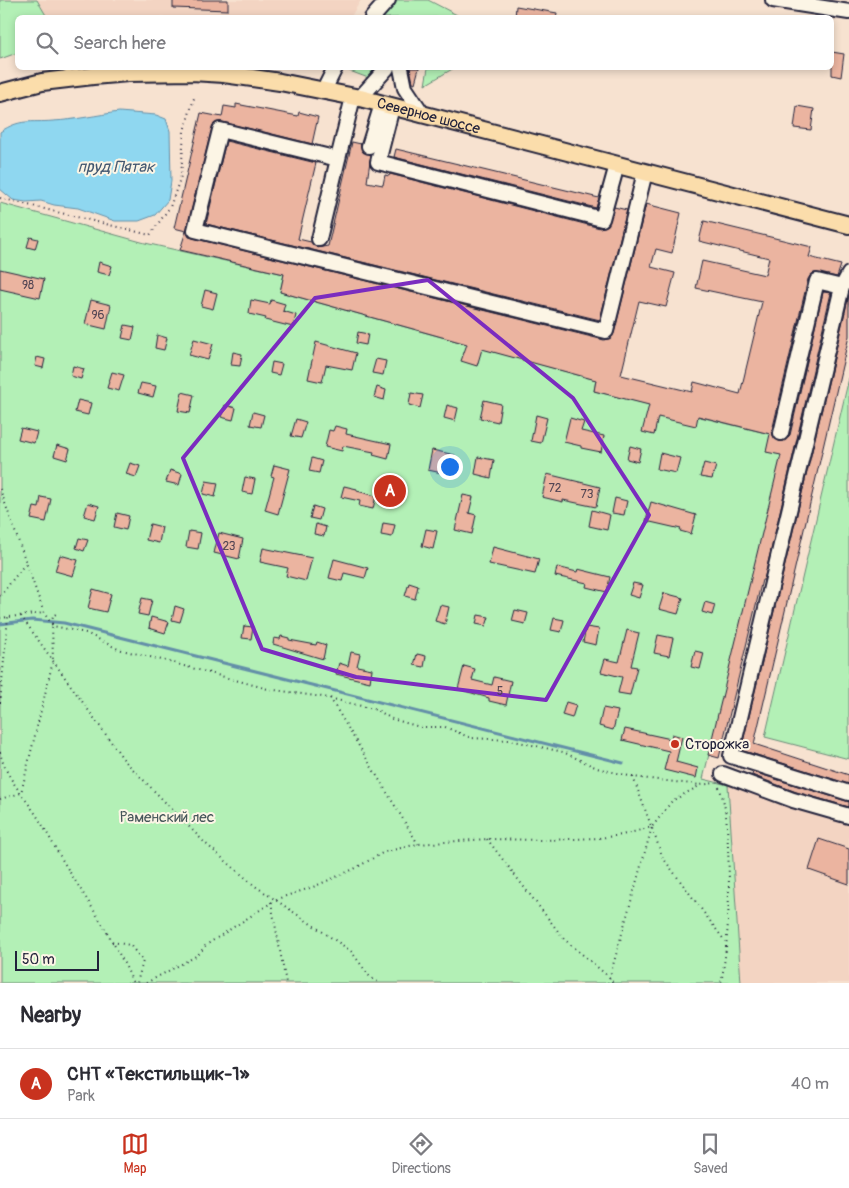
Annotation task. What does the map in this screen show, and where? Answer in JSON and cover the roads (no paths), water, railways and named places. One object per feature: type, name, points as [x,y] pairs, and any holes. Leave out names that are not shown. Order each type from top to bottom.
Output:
[{"type":"main road","name":"Северное шоссе","points":[[0,93],[42,82],[128,73],[192,72],[224,74],[357,97],[849,225]]},
{"type":"street","points":[[375,15],[388,0]]},
{"type":"street","points":[[773,0],[849,12]]},
{"type":"street","points":[[324,90],[334,70]]},
{"type":"street","points":[[319,240],[338,159],[357,97],[385,70]]},
{"type":"street","points":[[401,70],[405,88],[423,115]]},
{"type":"street","points":[[370,146],[387,105]]},
{"type":"street","points":[[387,105],[378,162],[602,220],[616,165]]},
{"type":"street","points":[[338,159],[220,130],[195,230],[606,331],[645,172]]},
{"type":"street","points":[[849,274],[842,287],[730,756],[849,793]]},
{"type":"street","points":[[781,433],[817,280],[842,287]]},
{"type":"street","points":[[722,774],[793,800],[849,816]]},
{"type":"water","name":"пруд Пятак","points":[[119,112],[156,115],[166,119],[170,131],[171,181],[168,200],[155,215],[139,221],[115,221],[78,208],[54,205],[41,201],[26,202],[13,200],[0,189],[0,132],[20,123],[70,120]]},
{"type":"waterway","points":[[0,624],[32,620],[64,623],[623,763]]},
{"type":"place","name":"СНТ «Текстильщик-1»","points":[[390,491]]},
{"type":"place","name":"Сторожка","points":[[675,744]]},
{"type":"park label","name":"Раменский лес","points":[[167,817]]}]
